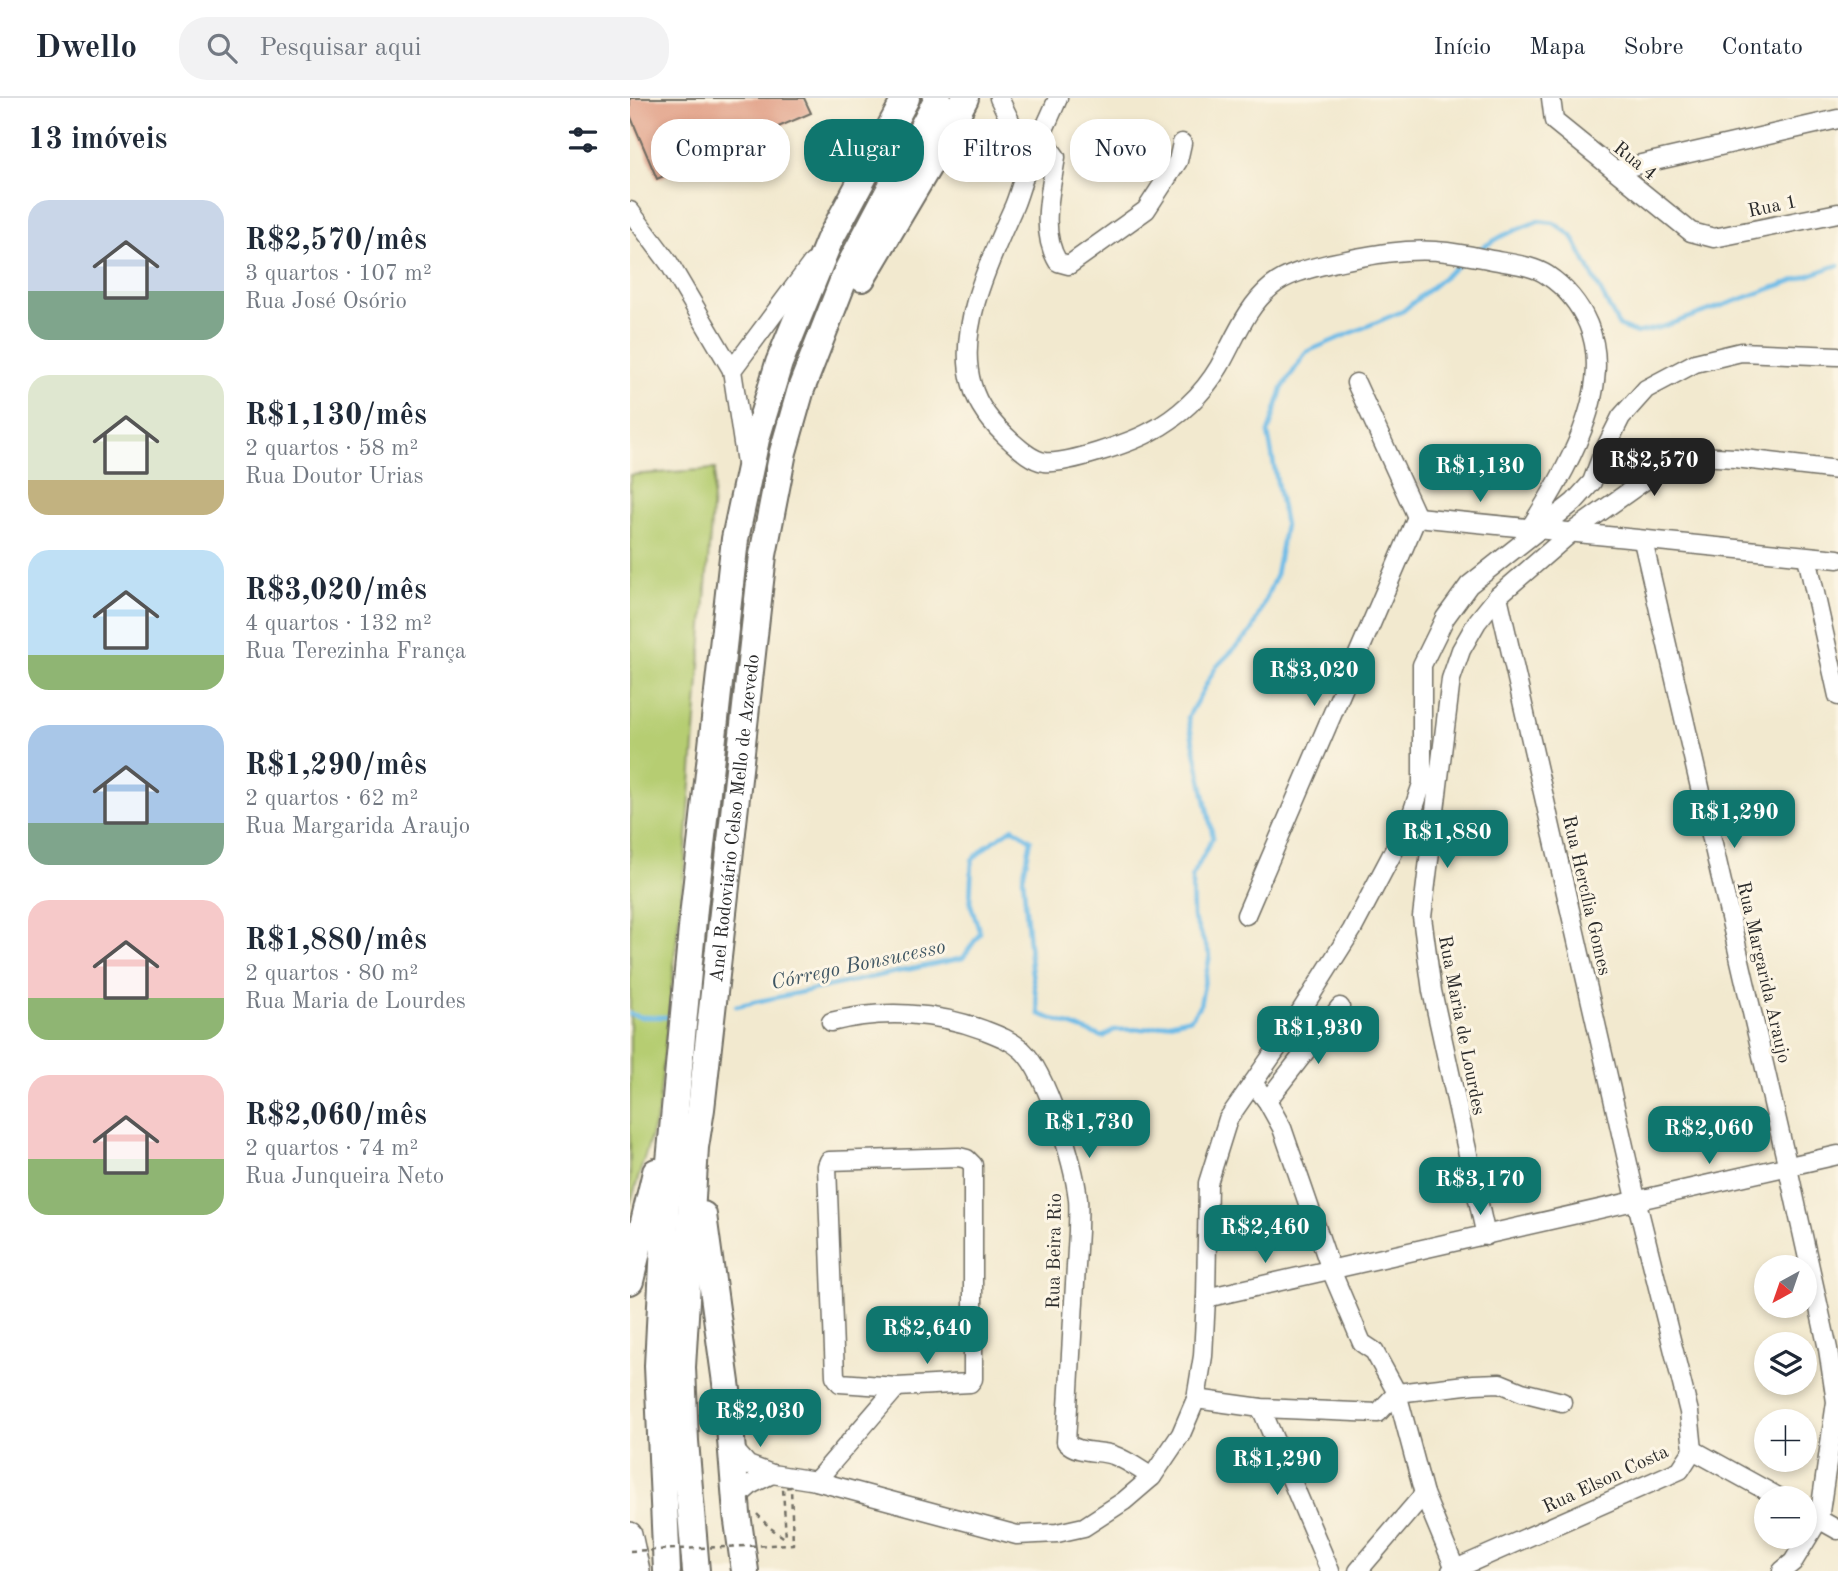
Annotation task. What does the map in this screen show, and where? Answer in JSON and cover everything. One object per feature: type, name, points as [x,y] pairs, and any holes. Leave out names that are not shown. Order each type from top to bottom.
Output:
[{"type":"highway","name":"Anel Rodoviário Celso Mello de Azevedo","points":[[667,1571],[658,1366],[666,1204],[694,908],[735,539],[748,475],[779,363],[828,241],[906,98]]},
{"type":"highway","name":"Anel Rodoviário Celso Mello de Azevedo","points":[[696,1571],[682,1367],[695,1147],[703,1096],[763,555],[783,452],[801,389],[847,271],[938,98]]},
{"type":"highway","points":[[954,119],[965,98]]},
{"type":"highway","points":[[825,331],[861,281],[938,149]]},
{"type":"highway","points":[[630,1281],[682,1047]]},
{"type":"highway","points":[[695,1147],[727,1391],[745,1571]]},
{"type":"highway","points":[[737,1507],[750,1552],[760,1571]]},
{"type":"main road","points":[[630,1534],[638,1571]]},
{"type":"street","points":[[1049,119],[1058,98]]},
{"type":"street","name":"Rua 4","points":[[1551,98],[1554,121],[1691,232],[1714,239]]},
{"type":"street","points":[[1615,170],[1838,119]]},
{"type":"street","points":[[1052,182],[1047,235],[1051,251],[1058,262],[1069,265],[1146,211],[1178,161],[1182,143]]},
{"type":"street","points":[[1023,182],[989,263],[974,309],[969,348],[971,383],[981,408],[998,430],[1021,451],[1040,462],[1080,457],[1147,434],[1176,416],[1218,370],[1253,306],[1273,285],[1307,269],[1363,256],[1399,251],[1445,251],[1519,265],[1545,273],[1564,289],[1582,310],[1591,331],[1596,373],[1591,402],[1573,455],[1537,523]]},
{"type":"street","points":[[630,211],[669,263],[732,370],[748,475]]},
{"type":"street","name":"Rua 1","points":[[1714,239],[1838,213]]},
{"type":"street","points":[[732,370],[828,241]]},
{"type":"street","points":[[732,1447],[748,1465],[772,1474],[816,1481],[1017,1535],[1057,1533],[1084,1528],[1124,1501],[1152,1477],[1181,1434],[1196,1399],[1203,1356],[1208,1183],[1228,1119],[1280,1044],[1352,930],[1409,822],[1422,784],[1422,665],[1445,618],[1469,585],[1537,523],[1574,502],[1592,482],[1621,417],[1646,389],[1695,363],[1741,352],[1838,356]]},
{"type":"street","points":[[1246,915],[1416,517],[1356,383]]},
{"type":"street","name":"Rua Maria de Lourdes","points":[[1486,1236],[1432,990],[1422,917],[1451,679],[1461,650],[1477,622],[1497,596],[1572,533],[1671,462],[1698,456],[1735,457],[1838,470]]},
{"type":"street","points":[[1416,517],[1537,523],[1572,533],[1838,559]]},
{"type":"street","name":"Rua Margarida Araujo","points":[[1643,541],[1828,1349],[1836,1402],[1817,1491]]},
{"type":"street","points":[[1807,557],[1838,696]]},
{"type":"street","name":"Rua Hercília Gomes","points":[[1497,596],[1637,1203]]},
{"type":"street","points":[[1267,1101],[1339,1007]]},
{"type":"street","name":"Rua Beira Rio","points":[[831,1022],[849,1017],[894,1013],[955,1019],[1006,1038],[1022,1050],[1034,1065],[1068,1153],[1078,1198],[1066,1441],[1075,1448],[1110,1454],[1126,1460],[1152,1477]]},
{"type":"street","points":[[1253,1083],[1282,1128],[1331,1270],[1362,1343],[1374,1351],[1397,1393],[1424,1494],[1454,1570]]},
{"type":"street","points":[[1206,1298],[1838,1156]]},
{"type":"street","points":[[816,1481],[897,1387],[970,1383],[973,1379],[973,1165],[967,1159],[833,1160],[829,1161],[827,1166],[835,1377],[840,1383],[897,1387]]},
{"type":"street","name":"Rua Elson Costa","points":[[1454,1570],[1679,1470],[1693,1450],[1689,1412],[1637,1203]]},
{"type":"street","points":[[1196,1399],[1261,1408],[1378,1413],[1397,1393],[1436,1387],[1500,1383],[1522,1392],[1562,1402]]},
{"type":"street","points":[[1261,1408],[1330,1571]]},
{"type":"street","points":[[1693,1450],[1758,1486]]},
{"type":"street","points":[[737,1507],[752,1483],[772,1474]]},
{"type":"street","points":[[1358,1571],[1424,1494]]},
{"type":"street","points":[[1817,1518],[1838,1530]]},
{"type":"street","points":[[1782,1571],[1793,1562],[1798,1549]]},
{"type":"path","points":[[630,1551],[793,1544],[791,1487],[783,1488],[786,1539],[757,1514],[737,1507]]},
{"type":"green space","points":[[715,469],[685,863],[658,1113],[630,1205],[630,475]]},
{"type":"building","points":[[630,98],[804,98],[811,113],[790,122],[790,119],[651,119],[651,165],[630,115]]},
{"type":"waterway","name":"Córrego Bonsucesso","points":[[1476,251],[1504,235],[1538,221],[1554,223],[1572,236],[1619,326],[1636,333],[1662,327],[1838,265]]},
{"type":"waterway","name":"Córrego Bonsucesso","points":[[736,1006],[963,958],[980,933],[970,902],[972,860],[1013,828],[1031,840],[1023,877],[1031,967],[1039,1014],[1103,1037],[1114,1030],[1144,1029],[1191,1018],[1200,1005],[1210,955],[1193,917],[1192,877],[1213,837],[1188,717],[1216,667],[1252,631],[1276,575],[1285,525],[1268,433],[1282,389],[1306,352],[1403,311],[1463,261]]},
{"type":"waterway","name":"Córrego Bonsucesso","points":[[630,1014],[668,1017]]}]
